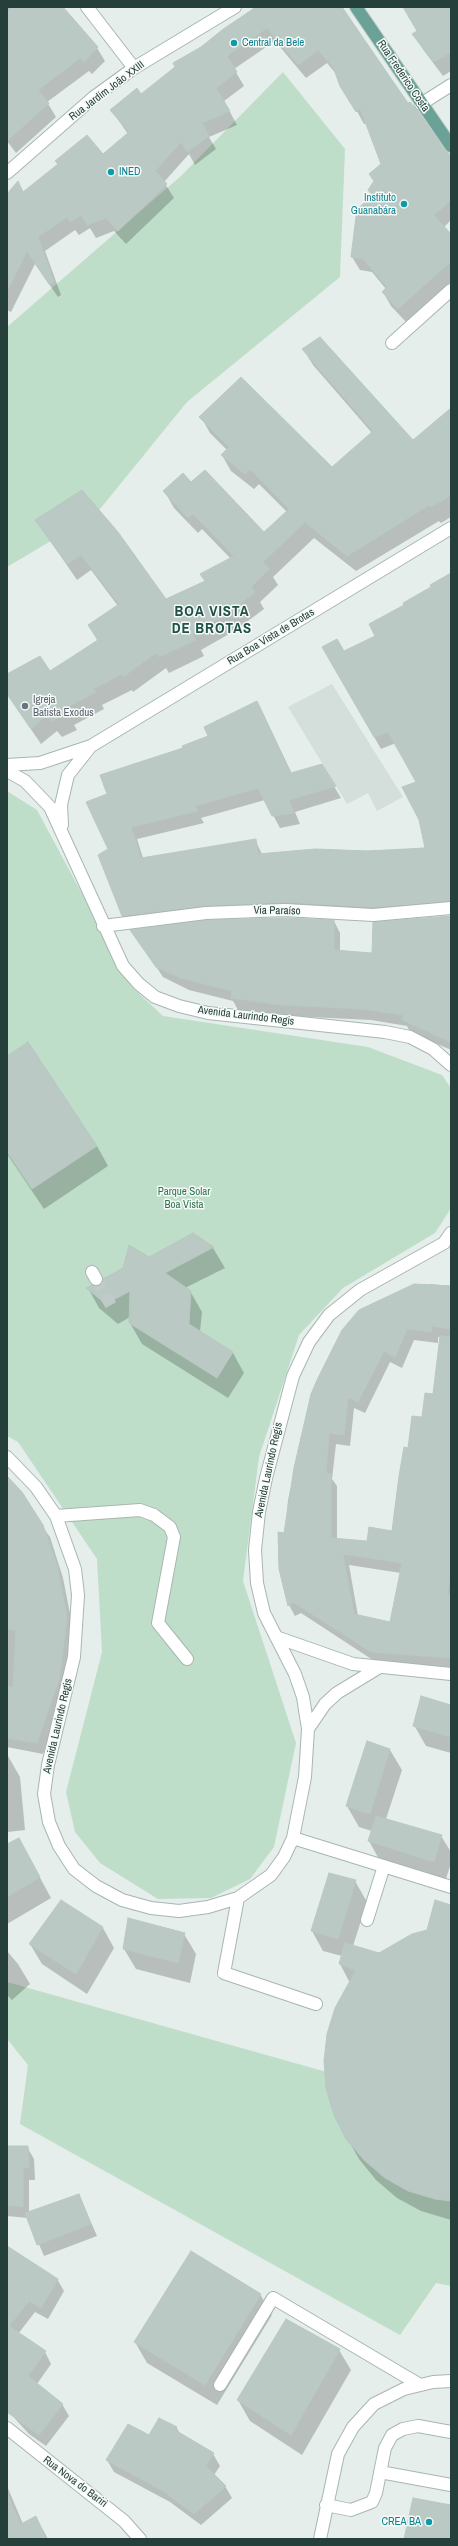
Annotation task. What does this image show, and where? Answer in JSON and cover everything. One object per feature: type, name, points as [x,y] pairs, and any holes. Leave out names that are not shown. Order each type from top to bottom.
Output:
[{"type":"main road","name":"Rua Frederico Costa","points":[[356,7],[451,146]]},
{"type":"street","points":[[87,7],[134,68]]},
{"type":"street","name":"Rua Jardim João XXIII","points":[[7,173],[94,98],[134,68],[235,7]]},
{"type":"street","points":[[421,104],[451,85]]},
{"type":"street","points":[[392,344],[451,290]]},
{"type":"street","name":"Rua Boa Vista de Brotas","points":[[91,746],[451,528]]},
{"type":"street","points":[[7,765],[40,763],[91,746]]},
{"type":"street","name":"Avenida Laurindo Regis","points":[[63,830],[61,805],[68,775],[91,746]]},
{"type":"street","name":"Avenida Laurindo Regis","points":[[7,771],[25,781],[37,791],[50,807],[63,830],[103,926],[123,966],[139,984],[155,997],[208,1013],[385,1032],[410,1037],[433,1049],[451,1065]]},
{"type":"street","name":"Via Paraíso","points":[[103,926],[206,912],[285,910],[373,915],[451,908]]},
{"type":"street","name":"Avenida Laurindo Regis","points":[[7,1457],[36,1487],[56,1516],[75,1569],[78,1595],[74,1657],[48,1765],[44,1794],[49,1822],[59,1846],[74,1869],[96,1886],[122,1900],[150,1908],[179,1911],[208,1907],[238,1898],[271,1875],[284,1857],[293,1838],[305,1777],[308,1729],[303,1697],[295,1674],[264,1613],[257,1583],[255,1550],[266,1478],[293,1376],[309,1342],[329,1315],[360,1290],[447,1246],[451,1233]]},
{"type":"street","points":[[56,1516],[140,1510],[154,1515],[170,1527],[174,1537],[158,1623],[187,1659]]},
{"type":"street","points":[[276,1637],[353,1664],[378,1668],[451,1674]]},
{"type":"street","points":[[308,1729],[325,1704],[337,1693],[378,1668]]},
{"type":"street","points":[[293,1838],[451,1887]]},
{"type":"street","points":[[367,1920],[384,1866]]},
{"type":"street","points":[[238,1898],[224,1973],[316,2004]]},
{"type":"street","points":[[220,2386],[274,2298],[420,2385]]},
{"type":"street","points":[[320,2539],[338,2454],[352,2427],[374,2404],[404,2389],[420,2385],[451,2381]]},
{"type":"street","points":[[326,2505],[351,2510],[372,2502],[386,2448],[392,2435],[403,2429],[418,2426],[451,2432]]},
{"type":"street","name":"Rua Nova do Bariri","points":[[7,2428],[124,2521],[140,2539]]},
{"type":"street","points":[[380,2472],[451,2485]]},
{"type":"shaded area","points":[[332,684],[403,797],[377,811],[368,793],[347,804],[288,707]]},
{"type":"green space","points":[[283,72],[345,149],[340,277],[187,402],[96,514],[7,567],[7,327],[181,176]]},
{"type":"green space","name":"Parque Solar Boa Vista","points":[[7,791],[37,810],[132,987],[163,1016],[368,1047],[442,1075],[451,1088],[451,1208],[435,1233],[343,1288],[299,1335],[259,1457],[243,1581],[296,1743],[274,1847],[250,1879],[211,1898],[158,1899],[100,1863],[75,1832],[66,1792],[102,1652],[97,1559],[18,1442],[7,1436]]},
{"type":"green space","points":[[7,1982],[451,2107],[451,2286],[436,2283],[400,2335],[20,2124],[28,2065],[7,2039]]},
{"type":"building","points":[[13,7],[63,7],[98,47],[84,62],[80,58],[38,90],[49,103],[7,141],[7,12]]},
{"type":"building","points":[[256,7],[342,7],[408,103],[410,102],[418,111],[451,157],[451,200],[434,215],[451,234],[451,261],[398,309],[382,292],[387,287],[363,259],[351,257],[357,209],[373,196],[368,190],[374,181],[369,174],[381,164],[360,108],[356,112],[340,86],[333,67],[318,50],[298,65],[267,28],[227,56],[237,72],[216,88],[230,111],[202,123],[209,136],[187,152],[181,142],[155,171],[167,184],[118,231],[106,218],[87,225],[81,215],[70,222],[67,217],[38,237],[54,282],[49,284],[27,251],[7,291],[7,194],[18,181],[23,192],[58,164],[55,161],[87,135],[103,154],[129,132],[110,110],[137,88],[141,94],[175,67],[173,63],[201,47],[222,30]]},
{"type":"building","points":[[403,7],[451,7],[451,52],[434,62],[412,34],[417,31]]},
{"type":"building","points":[[320,337],[413,440],[451,408],[451,495],[431,507],[429,505],[347,556],[305,522],[263,562],[269,569],[251,587],[255,592],[227,614],[192,634],[196,640],[159,657],[156,653],[123,677],[122,674],[93,689],[96,692],[65,708],[68,713],[52,721],[47,715],[31,729],[7,694],[7,674],[40,656],[50,671],[98,640],[88,625],[119,604],[81,555],[67,564],[35,520],[82,490],[118,532],[166,599],[205,581],[200,574],[234,556],[193,514],[188,518],[163,491],[183,473],[191,482],[205,470],[264,532],[289,509],[250,469],[245,474],[221,455],[229,447],[199,417],[241,377],[332,467],[373,431],[302,349]]},
{"type":"building","points":[[451,573],[451,901],[373,907],[285,902],[206,906],[122,916],[98,855],[108,849],[86,802],[107,794],[100,775],[183,748],[182,746],[208,736],[204,727],[257,701],[291,773],[322,764],[336,786],[289,800],[294,813],[272,816],[258,788],[195,806],[198,811],[131,827],[141,858],[256,839],[258,854],[315,849],[368,851],[425,848],[419,820],[402,787],[416,782],[388,732],[374,737],[322,647],[337,639],[344,651],[375,636],[369,624],[404,605],[403,603],[431,587],[430,585]]},
{"type":"building","points":[[451,916],[451,1042],[402,1020],[403,1015],[363,1009],[282,1005],[231,998],[232,991],[181,978],[156,967],[130,930],[207,920],[285,918],[334,920],[334,950],[372,953],[373,922]]},
{"type":"building","points":[[28,1042],[97,1146],[32,1189],[7,1152],[7,1056]]},
{"type":"building","points":[[193,1233],[214,1247],[165,1273],[191,1291],[189,1324],[233,1352],[217,1378],[129,1323],[130,1291],[106,1304],[86,1288],[92,1285],[99,1286],[103,1279],[123,1268],[129,1245],[149,1257]]},
{"type":"building","points":[[414,1284],[451,1286],[451,1329],[432,1326],[432,1332],[407,1329],[395,1357],[384,1351],[358,1402],[348,1397],[344,1435],[329,1433],[326,1473],[331,1474],[331,1538],[367,1541],[369,1527],[392,1531],[404,1447],[408,1448],[412,1416],[422,1417],[425,1393],[433,1394],[440,1336],[451,1337],[451,1569],[447,1595],[451,1595],[451,1658],[371,1652],[293,1602],[288,1606],[279,1569],[278,1532],[284,1533],[294,1468],[311,1394],[342,1330],[359,1310]],"holes":[[[343,1554],[402,1563],[390,1622],[354,1614]]]},
{"type":"building","points":[[7,1476],[22,1492],[43,1525],[57,1565],[67,1617],[59,1679],[37,1743],[7,1738],[7,1686],[13,1687],[16,1630],[7,1629]]},
{"type":"building","points":[[421,1696],[451,1705],[451,1737],[413,1726]]},
{"type":"building","points":[[367,1741],[390,1749],[370,1814],[346,1806]]},
{"type":"building","points":[[376,1816],[442,1835],[434,1862],[368,1841]]},
{"type":"building","points":[[19,1838],[40,1877],[7,1897],[7,1844]]},
{"type":"building","points":[[329,1873],[356,1880],[338,1939],[311,1931]]},
{"type":"building","points":[[61,1900],[103,1927],[76,1974],[29,1944]]},
{"type":"building","points":[[435,1900],[451,1905],[451,2201],[435,2199],[408,2191],[385,2178],[364,2160],[346,2139],[334,2115],[326,2088],[324,2061],[327,2034],[335,2008],[356,1970],[339,1964],[345,1943],[379,1953],[412,1934],[427,1930]]},
{"type":"building","points":[[128,1918],[185,1933],[178,1963],[123,1949]]},
{"type":"building","points":[[7,2146],[28,2146],[29,2168],[23,2168],[23,2207],[7,2205]]},
{"type":"building","points":[[79,2194],[91,2224],[37,2245],[25,2213]]},
{"type":"building","points":[[7,2246],[58,2279],[41,2308],[29,2301],[9,2326],[46,2351],[28,2376],[63,2404],[39,2435],[7,2412]]},
{"type":"building","points":[[191,2251],[261,2294],[205,2385],[134,2342]]},
{"type":"building","points":[[286,2319],[340,2349],[291,2435],[237,2400]]},
{"type":"building","points":[[159,2418],[177,2427],[175,2430],[214,2453],[206,2466],[226,2486],[194,2514],[163,2491],[106,2460],[128,2424],[149,2435]]},
{"type":"building","points":[[7,2494],[21,2524],[36,2516],[46,2539],[7,2539]]},
{"type":"building","name":"CREA BA","points":[[413,2498],[451,2505],[451,2539],[404,2539]]},
{"type":"tunnel","points":[[96,1279],[113,1309]]},
{"type":"place","name":"Central da Bele","points":[[234,43]]},
{"type":"place","name":"INED","points":[[111,172]]},
{"type":"place","name":"Instituto Guanabára","points":[[404,204]]},
{"type":"place","name":"Igreja Batista Exodus","points":[[25,706]]},
{"type":"place","name":"CREA BA","points":[[429,2522]]},
{"type":"district","name":"BOA VISTA DE BROTAS","points":[[212,620]]}]
